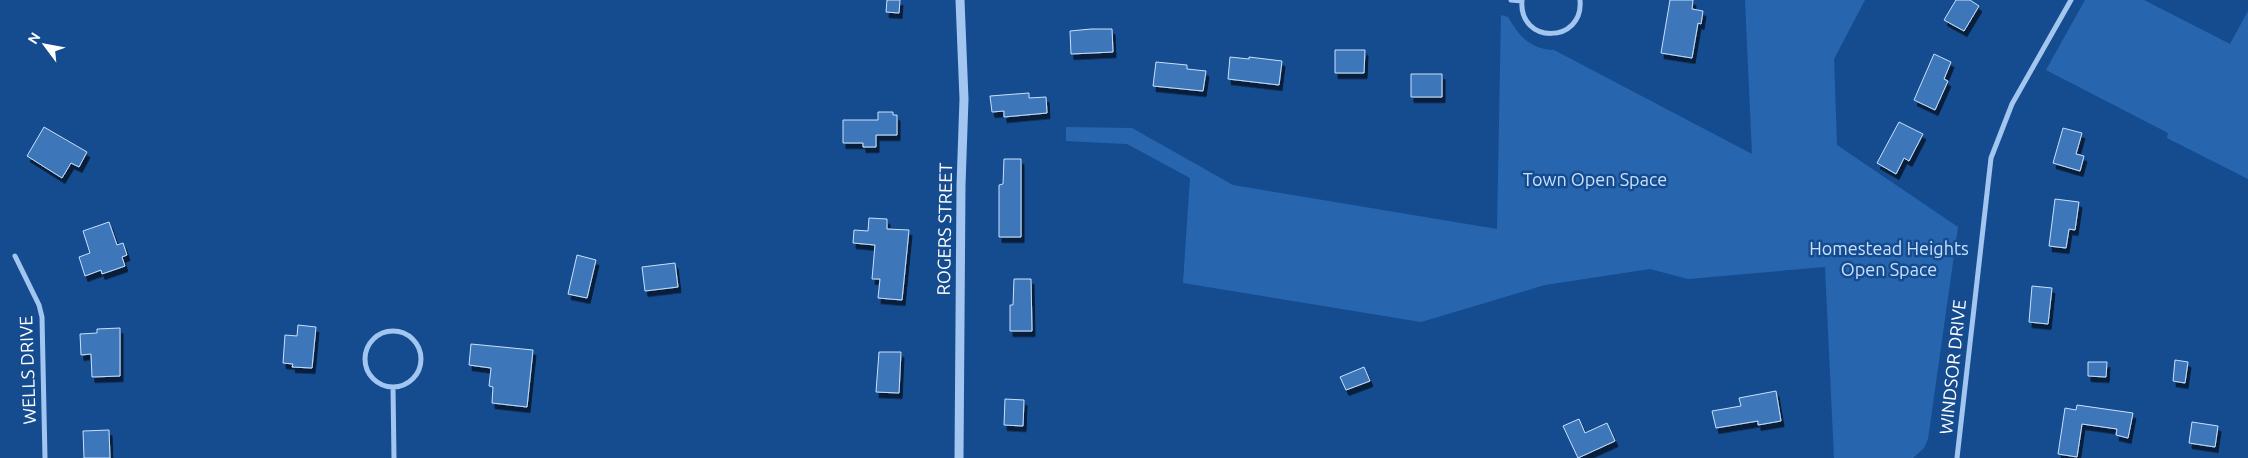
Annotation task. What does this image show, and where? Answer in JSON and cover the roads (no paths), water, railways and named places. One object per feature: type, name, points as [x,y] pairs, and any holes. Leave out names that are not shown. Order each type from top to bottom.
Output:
[{"type":"street","name":"ROGERS STREET","points":[[959,458],[961,185],[964,99],[960,0]]},
{"type":"street","points":[[1511,0],[1522,1],[1524,16],[1529,24],[1536,30],[1550,34],[1559,32],[1572,25],[1579,13],[1580,0]]},
{"type":"street","name":"WINDSOR DRIVE","points":[[1957,458],[1991,158],[2012,104],[2071,0]]},
{"type":"street","name":"WELLS DRIVE","points":[[15,256],[40,305],[42,316],[45,458]]},
{"type":"street","points":[[395,330],[404,332],[412,338],[421,355],[417,374],[403,386],[393,387],[376,382],[369,375],[364,358],[370,341],[386,331],[395,330]]},
{"type":"street","points":[[393,387],[394,458]]},
{"type":"park label","name":"Town Open Space","points":[[1595,180]]},
{"type":"park label","name":"Homestead Heights Open Space","points":[[1889,259]]}]
